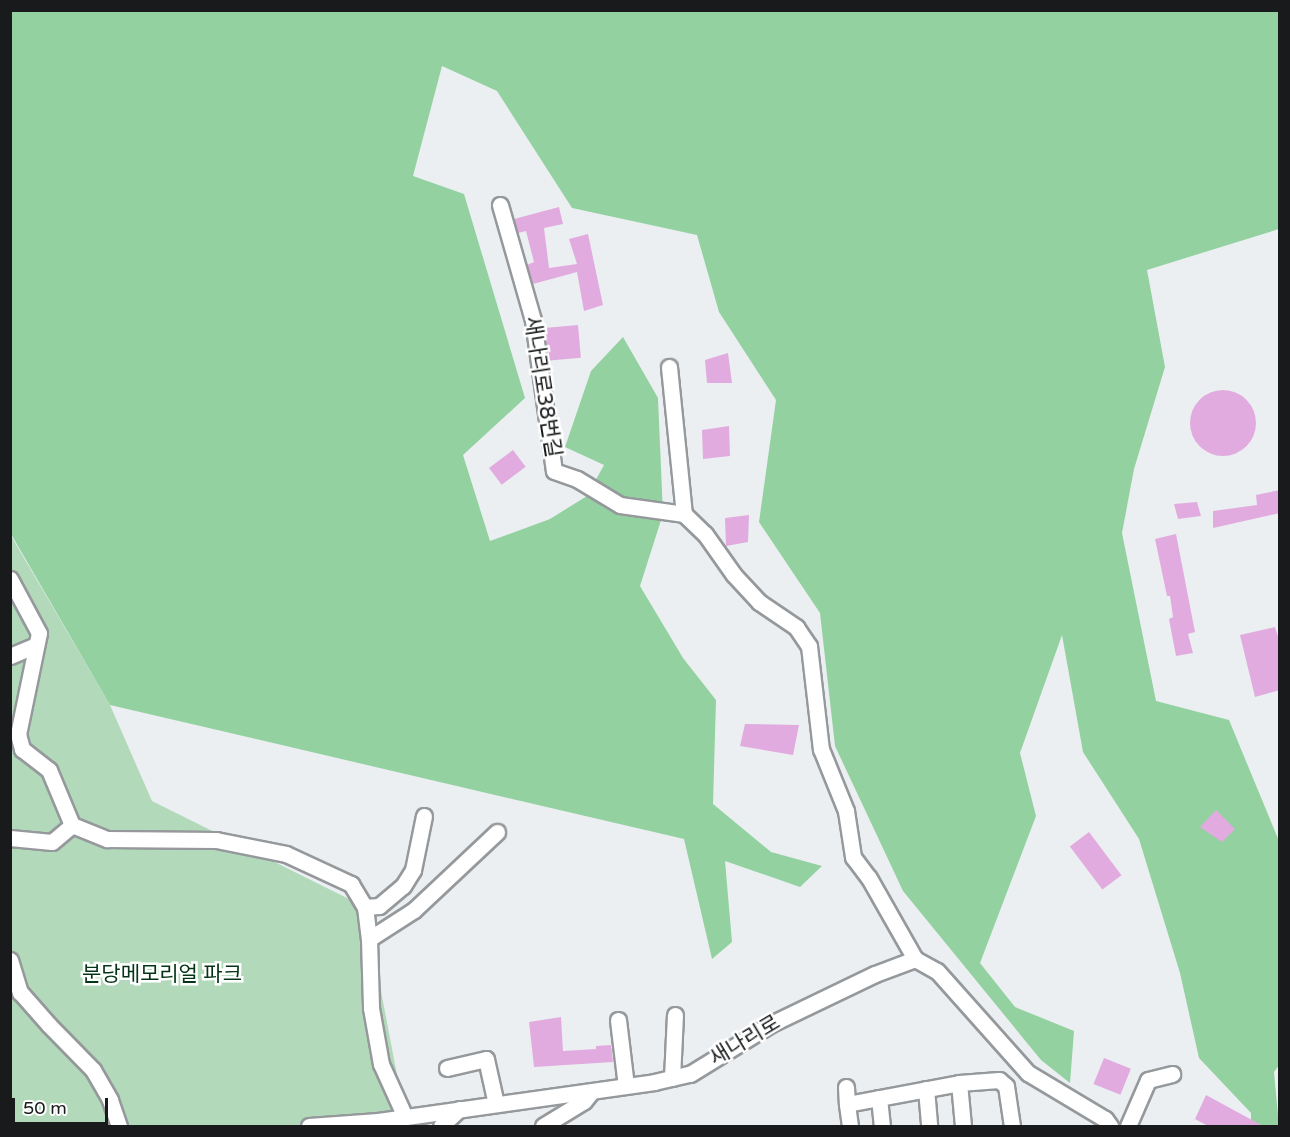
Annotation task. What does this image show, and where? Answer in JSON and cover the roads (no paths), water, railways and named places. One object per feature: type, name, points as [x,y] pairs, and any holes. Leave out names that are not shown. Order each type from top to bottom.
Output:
[{"type":"street","name":"새나리로38번길","points":[[500,205],[533,320],[555,471],[577,479],[620,505],[684,514]]},
{"type":"street","points":[[669,367],[684,514],[705,534],[734,575],[759,603],[796,627],[809,646],[820,749],[846,811],[853,857],[869,878],[915,959],[937,971],[1028,1073],[1105,1119],[1110,1126]]},
{"type":"street","points":[[10,579],[39,633],[14,731],[22,748],[49,770],[72,825],[107,839],[216,840],[286,854],[351,884],[365,907],[369,939],[371,1008],[381,1064],[405,1117]]},
{"type":"street","points":[[10,656],[36,645]]},
{"type":"street","points":[[365,907],[379,906],[403,886],[413,870],[424,816]]},
{"type":"street","points":[[10,838],[52,842],[72,825]]},
{"type":"street","points":[[369,939],[414,910],[497,832]]},
{"type":"street","name":"새나리로","points":[[309,1126],[405,1117],[626,1086],[690,1074],[771,1024],[874,974],[915,959]]},
{"type":"street","points":[[10,960],[20,992],[93,1070],[110,1100],[119,1126]]},
{"type":"street","points":[[672,1078],[675,1015]]},
{"type":"street","points":[[618,1020],[626,1086]]},
{"type":"street","points":[[447,1068],[486,1059],[496,1104]]},
{"type":"street","points":[[1128,1126],[1148,1080],[1172,1074]]},
{"type":"street","points":[[848,1104],[959,1083],[999,1080],[1006,1086],[1012,1126]]},
{"type":"street","points":[[959,1083],[963,1126]]},
{"type":"street","points":[[846,1087],[850,1126]]},
{"type":"street","points":[[926,1089],[929,1126]]},
{"type":"street","points":[[543,1126],[584,1101],[592,1090]]},
{"type":"street","points":[[879,1098],[882,1126]]},
{"type":"street","points":[[441,1126],[459,1109]]},
{"type":"park label","name":"분당메모리얼 파크","points":[[162,975]]}]
